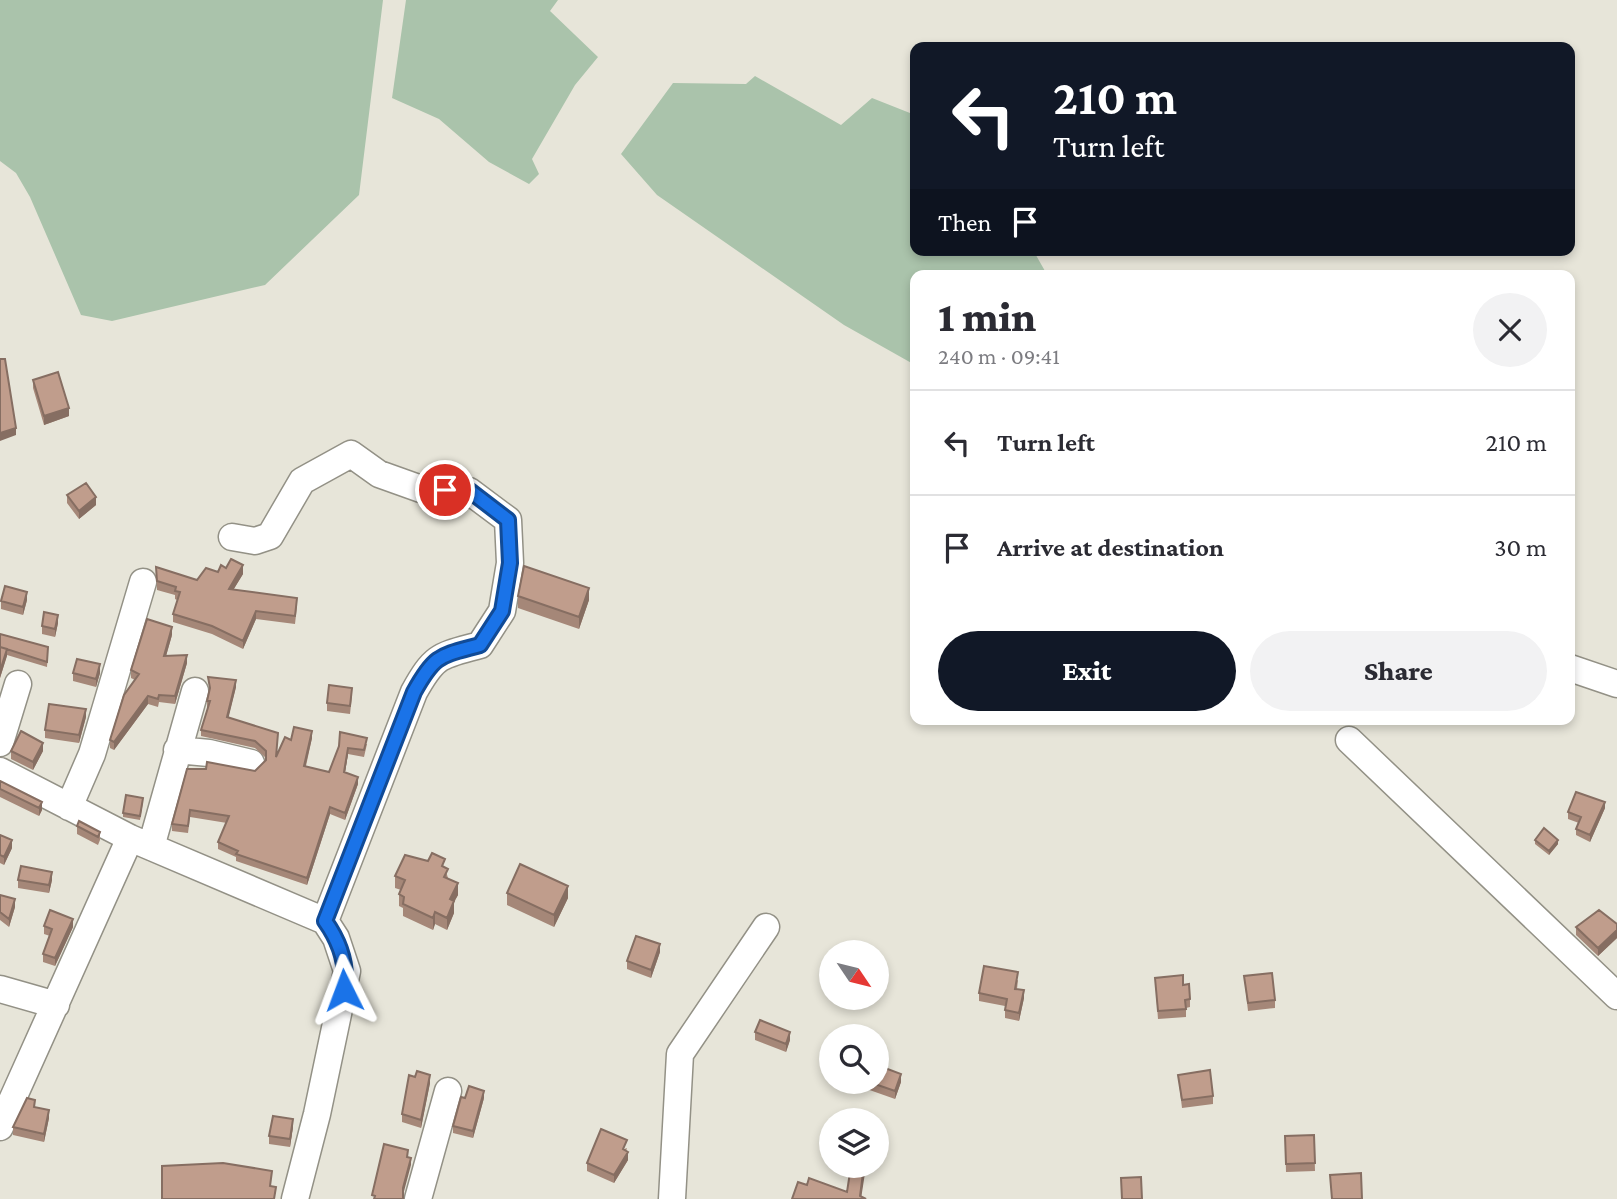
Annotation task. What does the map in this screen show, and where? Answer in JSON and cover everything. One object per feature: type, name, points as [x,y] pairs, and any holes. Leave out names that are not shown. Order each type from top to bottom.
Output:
[{"type":"street","points":[[232,537],[255,541],[270,536],[302,481],[351,454],[379,474],[421,489],[470,491],[508,520],[510,563],[502,611],[480,645],[441,655],[428,668],[414,692],[325,921]]},
{"type":"street","points":[[69,807],[92,754],[143,582]]},
{"type":"street","points":[[1575,670],[1617,684]]},
{"type":"street","points":[[0,743],[18,684]]},
{"type":"street","points":[[0,1127],[57,1004],[141,842],[177,750],[195,691]]},
{"type":"street","points":[[1349,740],[1617,996]]},
{"type":"street","points":[[177,750],[209,753],[251,763]]},
{"type":"street","points":[[0,771],[141,842],[325,921],[336,938],[347,971],[317,1114],[295,1199]]},
{"type":"street","points":[[672,1199],[680,1054],[766,927]]},
{"type":"street","points":[[0,989],[57,1004]]},
{"type":"street","points":[[418,1199],[448,1091]]},
{"type":"green space","points":[[0,0],[383,0],[359,195],[265,285],[112,321],[81,315],[30,197],[16,173],[0,161]]},
{"type":"green space","points":[[406,0],[558,0],[550,11],[598,57],[575,85],[532,159],[539,174],[529,184],[489,162],[439,119],[392,98]]},
{"type":"green space","points":[[755,76],[841,125],[872,98],[910,113],[910,256],[1036,256],[1044,270],[910,270],[910,362],[844,325],[657,195],[621,154],[673,83],[746,84]]},
{"type":"building","points":[[0,359],[5,359],[16,428],[0,433]]},
{"type":"building","points":[[58,372],[69,408],[44,416],[33,380]]},
{"type":"building","points":[[86,483],[96,497],[79,511],[67,495]]},
{"type":"building","points":[[231,559],[243,565],[229,589],[297,598],[295,616],[256,611],[243,641],[212,626],[173,614],[180,592],[175,591],[176,587],[157,581],[156,567],[197,580],[206,568],[218,572],[221,565],[226,568]]},
{"type":"building","points":[[524,566],[589,588],[579,617],[518,596]]},
{"type":"building","points":[[5,586],[27,592],[23,607],[1,601]]},
{"type":"building","points":[[44,612],[58,615],[55,629],[42,626]]},
{"type":"building","points":[[147,619],[172,627],[164,656],[187,655],[175,696],[159,695],[158,699],[148,696],[114,742],[110,740],[124,695],[139,674],[131,670]]},
{"type":"building","points":[[0,634],[48,647],[47,662],[0,647]]},
{"type":"building","points":[[0,647],[7,649],[0,671]]},
{"type":"building","points":[[77,659],[100,664],[96,679],[73,673]]},
{"type":"building","points":[[208,677],[236,680],[227,717],[278,733],[276,757],[285,737],[291,740],[294,727],[312,731],[304,766],[329,772],[339,746],[340,732],[367,738],[364,750],[348,748],[344,772],[358,777],[345,813],[330,807],[307,878],[236,854],[238,851],[218,842],[229,816],[190,810],[188,826],[172,824],[187,769],[206,769],[207,762],[255,771],[266,760],[266,751],[255,741],[201,730],[210,701],[207,701],[210,688]]},
{"type":"building","points":[[329,685],[352,688],[350,706],[327,703]]},
{"type":"building","points":[[49,704],[86,709],[79,735],[45,730]]},
{"type":"building","points":[[21,731],[43,743],[33,762],[11,751]]},
{"type":"building","points":[[0,781],[42,802],[39,808],[0,789]]},
{"type":"building","points":[[1576,792],[1605,802],[1590,835],[1576,829],[1581,817],[1568,812]]},
{"type":"building","points":[[126,795],[143,798],[140,816],[123,813]]},
{"type":"building","points":[[79,821],[100,832],[98,837],[77,826]]},
{"type":"building","points":[[1544,828],[1558,840],[1549,851],[1535,840]]},
{"type":"building","points":[[0,835],[12,840],[4,857],[0,855]]},
{"type":"building","points":[[432,853],[445,859],[442,866],[448,869],[444,877],[458,883],[450,899],[454,901],[447,918],[435,912],[433,918],[403,904],[404,897],[399,894],[405,880],[395,876],[405,855],[428,861]]},
{"type":"building","points":[[520,864],[568,886],[554,915],[507,893]]},
{"type":"building","points":[[21,866],[52,872],[49,885],[18,880]]},
{"type":"building","points":[[0,895],[15,899],[9,919],[0,912]]},
{"type":"building","points":[[50,910],[73,919],[55,958],[43,954],[52,929],[44,926]]},
{"type":"building","points":[[1599,910],[1617,924],[1617,930],[1598,948],[1576,927]]},
{"type":"building","points":[[636,936],[660,944],[651,970],[627,961]]},
{"type":"building","points":[[984,966],[1018,972],[1015,989],[1024,990],[1019,1013],[1005,1010],[1007,999],[979,993]]},
{"type":"building","points":[[1272,973],[1275,1000],[1248,1003],[1244,976]]},
{"type":"building","points":[[1183,975],[1183,985],[1189,984],[1190,999],[1185,1000],[1186,1009],[1158,1011],[1155,978]]},
{"type":"building","points":[[760,1020],[790,1032],[786,1044],[755,1032]]},
{"type":"building","points":[[889,1070],[901,1074],[895,1091],[889,1089]]},
{"type":"building","points":[[1210,1070],[1213,1096],[1182,1100],[1178,1075]]},
{"type":"building","points":[[417,1071],[430,1075],[421,1120],[402,1114],[409,1075],[415,1077]]},
{"type":"building","points":[[469,1086],[484,1091],[473,1131],[453,1126],[461,1097],[465,1098]]},
{"type":"building","points":[[27,1098],[35,1100],[34,1107],[49,1110],[44,1134],[13,1127]]},
{"type":"building","points":[[273,1116],[293,1119],[290,1139],[269,1136]]},
{"type":"building","points":[[601,1129],[627,1140],[623,1149],[628,1152],[614,1175],[587,1163]]},
{"type":"building","points":[[1314,1135],[1315,1163],[1286,1164],[1285,1136]]},
{"type":"building","points":[[384,1144],[408,1150],[407,1157],[411,1158],[403,1188],[403,1199],[374,1199],[375,1196],[372,1195]]},
{"type":"building","points":[[223,1163],[272,1171],[270,1186],[276,1187],[274,1199],[162,1199],[162,1166]]},
{"type":"building","points":[[1361,1173],[1362,1199],[1332,1199],[1330,1175]]},
{"type":"building","points":[[1141,1177],[1142,1199],[1122,1199],[1121,1178]]},
{"type":"building","points":[[809,1178],[847,1192],[849,1178],[862,1178],[860,1196],[866,1199],[792,1199],[798,1182],[807,1185]]},
{"type":"route","points":[[344,990],[347,971],[336,938],[325,921],[414,692],[428,668],[441,655],[480,645],[502,611],[510,563],[508,520],[470,491],[445,490]]}]
